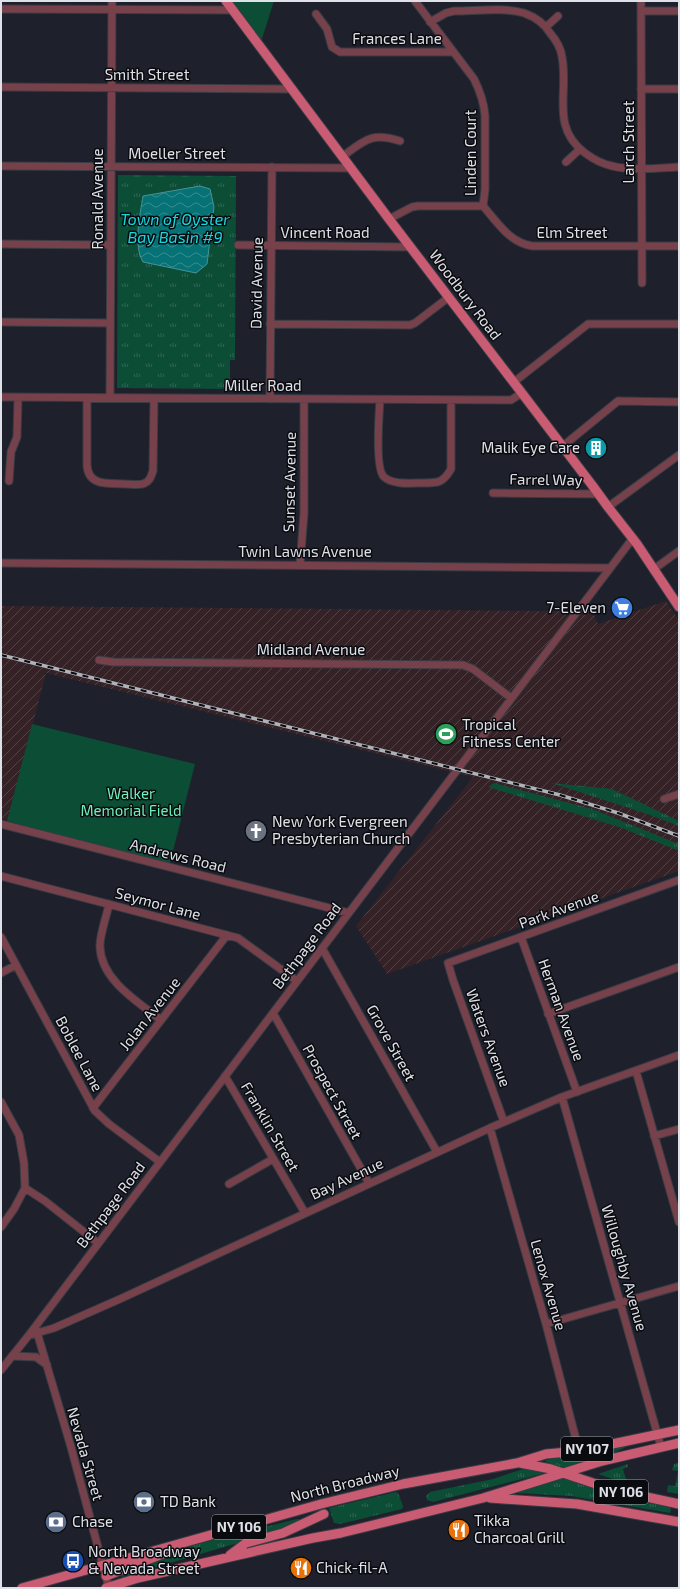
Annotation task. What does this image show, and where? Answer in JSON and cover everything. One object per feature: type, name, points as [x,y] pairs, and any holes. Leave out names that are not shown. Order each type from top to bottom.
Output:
[{"type":"main road","name":"Woodbury Road","points":[[226,1],[389,219],[633,538],[679,607]]},
{"type":"main road","name":"North Broadway","points":[[22,1588],[321,1504],[403,1484],[517,1463],[546,1454],[579,1451],[679,1430]]},
{"type":"main road","name":"NY 107","points":[[483,1498],[602,1461],[679,1443]]},
{"type":"main road","name":"NY 106","points":[[517,1463],[538,1466],[564,1473],[614,1490],[679,1504]]},
{"type":"main road","name":"NY 106","points":[[108,1588],[138,1578],[341,1533],[483,1498],[577,1504],[679,1522]]},
{"type":"main road","points":[[226,1558],[246,1543],[283,1533],[324,1514]]},
{"type":"main road","points":[[106,1576],[159,1556],[194,1539]]},
{"type":"street","name":"Ronald Avenue","points":[[110,398],[112,1]]},
{"type":"street","name":"Linden Court","points":[[415,1],[474,79],[480,90],[484,104],[485,190],[483,206]]},
{"type":"street","name":"Larch Street","points":[[641,1],[642,283]]},
{"type":"street","points":[[1,9],[233,10]]},
{"type":"street","points":[[430,22],[446,13],[454,11],[506,11],[523,13],[536,18],[546,27],[556,40],[562,56],[562,110],[564,122],[569,135],[580,149],[593,159],[605,165],[624,168],[679,167]]},
{"type":"street","points":[[641,11],[679,11]]},
{"type":"street","name":"Frances Lane","points":[[316,14],[327,29],[332,46],[340,52],[453,52]]},
{"type":"street","points":[[546,27],[558,16]]},
{"type":"street","name":"Smith Street","points":[[1,87],[293,89]]},
{"type":"street","points":[[642,89],[679,89]]},
{"type":"street","points":[[343,156],[362,142],[374,137],[389,138],[400,141]]},
{"type":"street","points":[[566,162],[580,149]]},
{"type":"street","name":"Moeller Street","points":[[1,166],[352,168]]},
{"type":"street","name":"David Avenue","points":[[270,399],[272,168]]},
{"type":"street","points":[[389,219],[412,207],[418,206],[483,206]]},
{"type":"street","name":"Elm Street","points":[[483,206],[506,234],[523,245],[679,246]]},
{"type":"street","points":[[1,244],[111,245]]},
{"type":"street","name":"Vincent Road","points":[[238,245],[411,247]]},
{"type":"street","points":[[270,324],[410,325],[415,323],[449,297]]},
{"type":"street","points":[[1,322],[110,323]]},
{"type":"street","points":[[514,382],[588,324],[679,324]]},
{"type":"street","name":"Miller Road","points":[[1,397],[511,400],[522,393]]},
{"type":"street","points":[[9,480],[12,448],[17,437],[18,398]]},
{"type":"street","points":[[87,398],[86,465],[88,474],[93,480],[101,483],[144,484],[150,479],[153,471],[154,398]]},
{"type":"street","name":"Sunset Avenue","points":[[300,565],[304,513],[304,399]]},
{"type":"street","points":[[380,400],[378,454],[380,472],[384,477],[393,482],[422,483],[441,482],[447,477],[451,469],[451,400]]},
{"type":"street","points":[[563,446],[618,401],[679,402]]},
{"type":"street","points":[[608,507],[679,455]]},
{"type":"street","name":"Farrel Way","points":[[493,493],[599,494]]},
{"type":"street","name":"Bethpage Road","points":[[36,1330],[98,1243],[633,538]]},
{"type":"street","points":[[654,569],[679,551]]},
{"type":"street","name":"Twin Lawns Avenue","points":[[1,563],[609,568]]},
{"type":"street","name":"Midland Avenue","points":[[99,660],[113,662],[463,664],[473,669],[511,698]]},
{"type":"street","points":[[664,799],[679,794]]},
{"type":"street","name":"Andrews Road","points":[[1,824],[349,913]]},
{"type":"street","name":"Seymor Lane","points":[[1,876],[238,938],[297,981]]},
{"type":"street","name":"Park Avenue","points":[[448,963],[679,880]]},
{"type":"street","points":[[109,904],[100,946],[103,961],[119,987],[161,1020]]},
{"type":"street","name":"Jolan Avenue","points":[[93,1108],[227,935]]},
{"type":"street","name":"Boblee Lane","points":[[1,937],[93,1108],[109,1124],[160,1162]]},
{"type":"street","name":"Herman Avenue","points":[[520,937],[577,1092]]},
{"type":"street","name":"Grove Street","points":[[322,948],[438,1152]]},
{"type":"street","name":"Waters Avenue","points":[[448,963],[504,1122]]},
{"type":"street","points":[[1,973],[16,965]]},
{"type":"street","points":[[548,1014],[679,967]]},
{"type":"street","name":"Prospect Street","points":[[273,1013],[369,1183]]},
{"type":"street","name":"Bay Avenue","points":[[12,1356],[29,1335],[36,1330],[54,1328],[120,1299],[369,1183],[562,1097],[679,1055]]},
{"type":"street","points":[[636,1071],[654,1136],[677,1209],[679,1222]]},
{"type":"street","name":"Franklin Street","points":[[225,1076],[305,1213]]},
{"type":"street","name":"Willoughby Avenue","points":[[562,1097],[661,1447]]},
{"type":"street","points":[[1,1102],[19,1135],[24,1163],[25,1188],[14,1209],[1,1227]]},
{"type":"street","name":"Lenox Avenue","points":[[490,1128],[546,1324],[579,1451]]},
{"type":"street","points":[[654,1136],[679,1129]]},
{"type":"street","points":[[229,1184],[273,1159]]},
{"type":"street","points":[[25,1188],[98,1243]]},
{"type":"street","points":[[546,1324],[679,1286]]},
{"type":"street","name":"Nevada Street","points":[[36,1330],[106,1576],[108,1588]]},
{"type":"street","points":[[1,1370],[12,1356],[36,1357],[47,1365]]},
{"type":"shaded area","points":[[666,601],[679,620],[679,871],[387,974],[356,926],[473,777],[46,673],[8,820],[1,819],[1,606],[539,611],[592,610],[598,624]]},
{"type":"green space","points":[[226,1],[274,1],[260,45]]},
{"type":"green space","points":[[118,175],[236,176],[235,360],[230,360],[230,389],[117,388]]},
{"type":"green space","name":"Walker Memorial Field","points":[[32,724],[195,764],[169,867],[7,821]]},
{"type":"green space","points":[[494,783],[592,809],[679,844],[679,851],[622,828],[488,787]]},
{"type":"green space","points":[[552,783],[612,789],[679,821],[679,826],[650,815]]},
{"type":"green space","points":[[626,1444],[626,1447],[608,1456],[563,1468],[546,1462],[545,1460],[569,1456]]},
{"type":"green space","points":[[679,1463],[679,1494],[667,1492],[668,1485],[675,1486],[678,1471],[672,1470],[674,1464]]},
{"type":"green space","points":[[628,1464],[628,1467],[623,1469],[626,1479],[631,1482],[631,1485],[598,1474]]},
{"type":"green space","points":[[526,1468],[545,1471],[545,1473],[433,1502],[427,1500],[426,1496],[430,1492],[493,1479]]},
{"type":"green space","points":[[563,1476],[621,1496],[670,1507],[671,1510],[670,1513],[571,1496],[518,1493],[517,1490]]},
{"type":"green space","points":[[396,1492],[398,1493],[403,1506],[402,1509],[340,1524],[334,1523],[329,1508]]},
{"type":"green space","points":[[297,1519],[301,1520],[301,1522],[276,1532],[122,1577],[121,1574],[194,1545]]},
{"type":"water","name":"Town of Oyster Bay Basin #9","points":[[200,186],[210,189],[214,207],[207,264],[196,273],[143,262],[138,247],[138,230],[143,196]]},
{"type":"railway","points":[[1,655],[560,795],[618,813],[679,836]]},
{"type":"place","name":"Malik Eye Care","points":[[596,448]]},
{"type":"place","name":"7-Eleven","points":[[622,608]]},
{"type":"place","name":"Tropical Fitness Center","points":[[446,734]]},
{"type":"place","name":"New York Evergreen Presbyterian Church","points":[[256,831]]},
{"type":"place","name":"TD Bank","points":[[144,1502]]},
{"type":"place","name":"Chase","points":[[56,1522]]},
{"type":"place","name":"Tikka Charcoal Grill","points":[[459,1530]]},
{"type":"place","name":"North Broadway & Nevada Street","points":[[73,1561]]},
{"type":"place","name":"Chick-fil-A","points":[[301,1568]]}]
